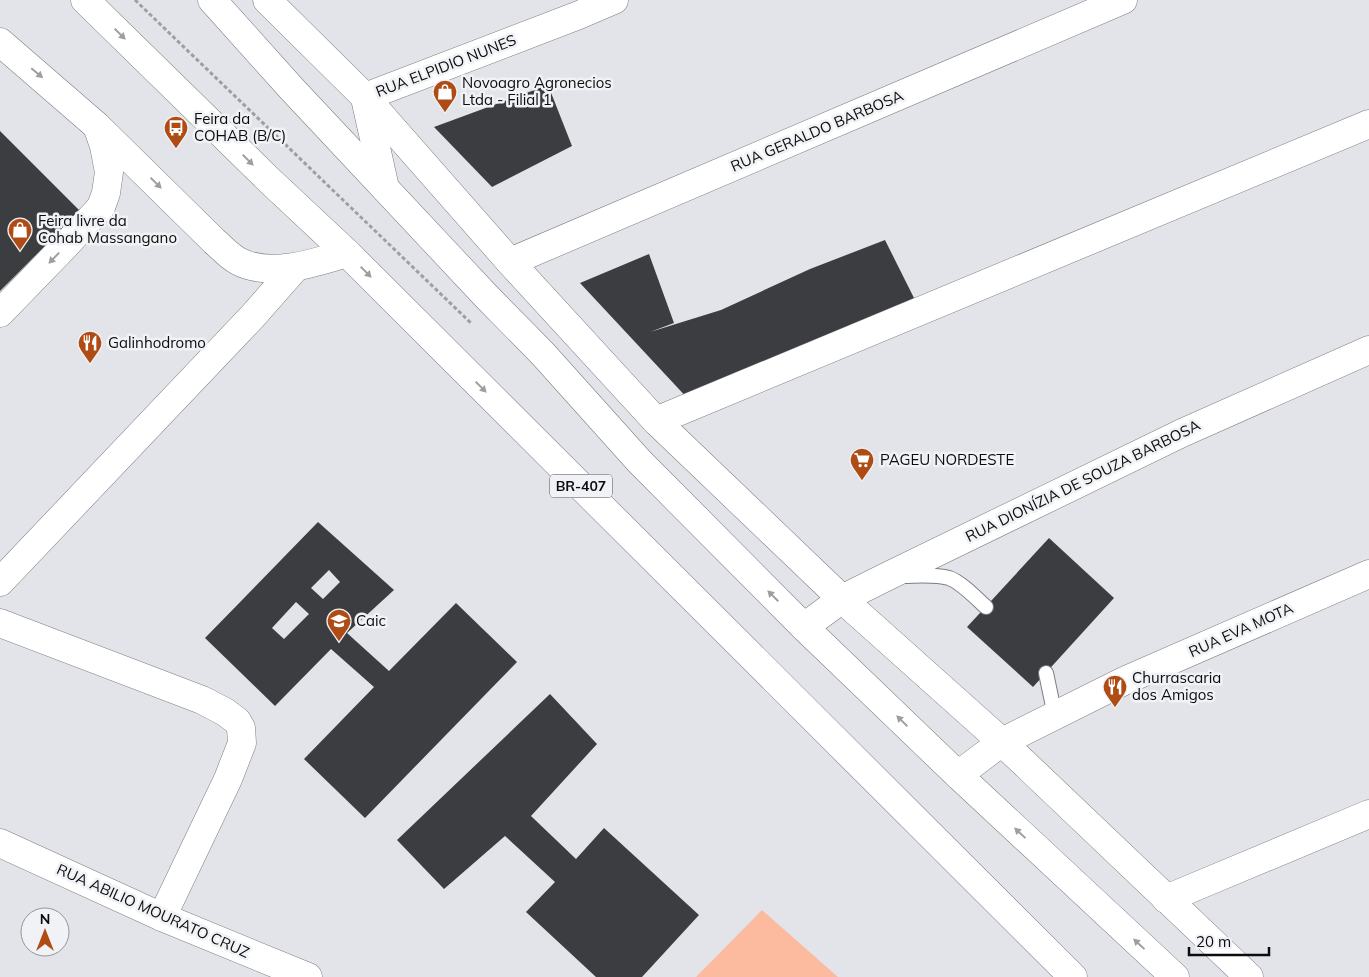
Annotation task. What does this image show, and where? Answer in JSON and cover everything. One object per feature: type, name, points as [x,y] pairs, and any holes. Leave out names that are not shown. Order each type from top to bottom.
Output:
[{"type":"main road","points":[[212,0],[291,88],[543,354],[639,461],[804,627],[958,775],[1175,977]]},
{"type":"main road","points":[[267,0],[365,97],[510,262],[656,421],[842,599],[1002,742],[1249,977]]},
{"type":"main road","name":"RUA ELPIDIO NUNES","points":[[385,188],[365,97],[571,8],[614,0]]},
{"type":"main road","name":"RUA GERALDO BARBOSA","points":[[510,262],[1123,0]]},
{"type":"main road","name":"BR-407","points":[[86,4],[347,254],[1073,977]]},
{"type":"main road","points":[[0,42],[97,126],[238,261],[253,266],[296,267],[347,254]]},
{"type":"main road","points":[[656,421],[1369,124]]},
{"type":"main road","points":[[0,313],[101,206],[106,193],[109,172],[104,146],[97,126]]},
{"type":"main road","points":[[0,582],[252,317],[296,267]]},
{"type":"main road","name":"RUA DIONÍZIA DE SOUZA BARBOSA","points":[[804,627],[842,599],[886,577],[1182,433],[1369,350]]},
{"type":"main road","name":"RUA EVA MOTA","points":[[958,775],[1002,742],[1126,680],[1369,574]]},
{"type":"main road","points":[[0,623],[202,700],[225,712],[241,728],[242,743],[228,779],[162,917]]},
{"type":"main road","points":[[1166,899],[1369,814]]},
{"type":"main road","name":"RUA ABILIO MOURATO CRUZ","points":[[0,843],[162,917],[308,977]]},
{"type":"lane","points":[[886,577],[926,576],[951,579],[968,590],[986,607]]},
{"type":"lane","points":[[1046,673],[1055,716]]},
{"type":"shaded area","points":[[762,910],[838,977],[696,977]]},
{"type":"building","points":[[548,85],[572,146],[492,187],[434,127]]},
{"type":"building","name":"Feira livre da Cohab Massangano","points":[[0,131],[80,211],[0,291]]},
{"type":"building","points":[[885,240],[917,304],[690,401],[580,283],[649,254],[674,323],[650,332],[721,310],[810,269]]},
{"type":"building","points":[[318,522],[394,590],[347,633],[389,671],[456,603],[517,662],[365,818],[304,759],[374,687],[331,649],[275,706],[205,638]],"holes":[[[329,570],[340,582],[323,599],[311,588]],[[296,602],[309,614],[284,639],[272,628]]]},
{"type":"building","points":[[1049,538],[1114,598],[1033,687],[967,627]]},
{"type":"building","points":[[550,694],[597,744],[531,816],[576,859],[604,828],[699,915],[642,977],[596,977],[526,912],[555,882],[505,836],[444,889],[397,840]]},
{"type":"place","name":"Novoagro Agronecios Ltda - Filial 1","points":[[445,113]]},
{"type":"place","name":"Feira da COHAB (B/C)","points":[[176,149]]},
{"type":"place","name":"Feira livre da Cohab Massangano","points":[[20,251]]},
{"type":"place","name":"Galinhodromo","points":[[90,364]]},
{"type":"place","name":"PAGEU NORDESTE","points":[[862,481]]},
{"type":"place","name":"Caic","points":[[339,642]]},
{"type":"place","name":"Churrascaria dos Amigos","points":[[1115,708]]}]
